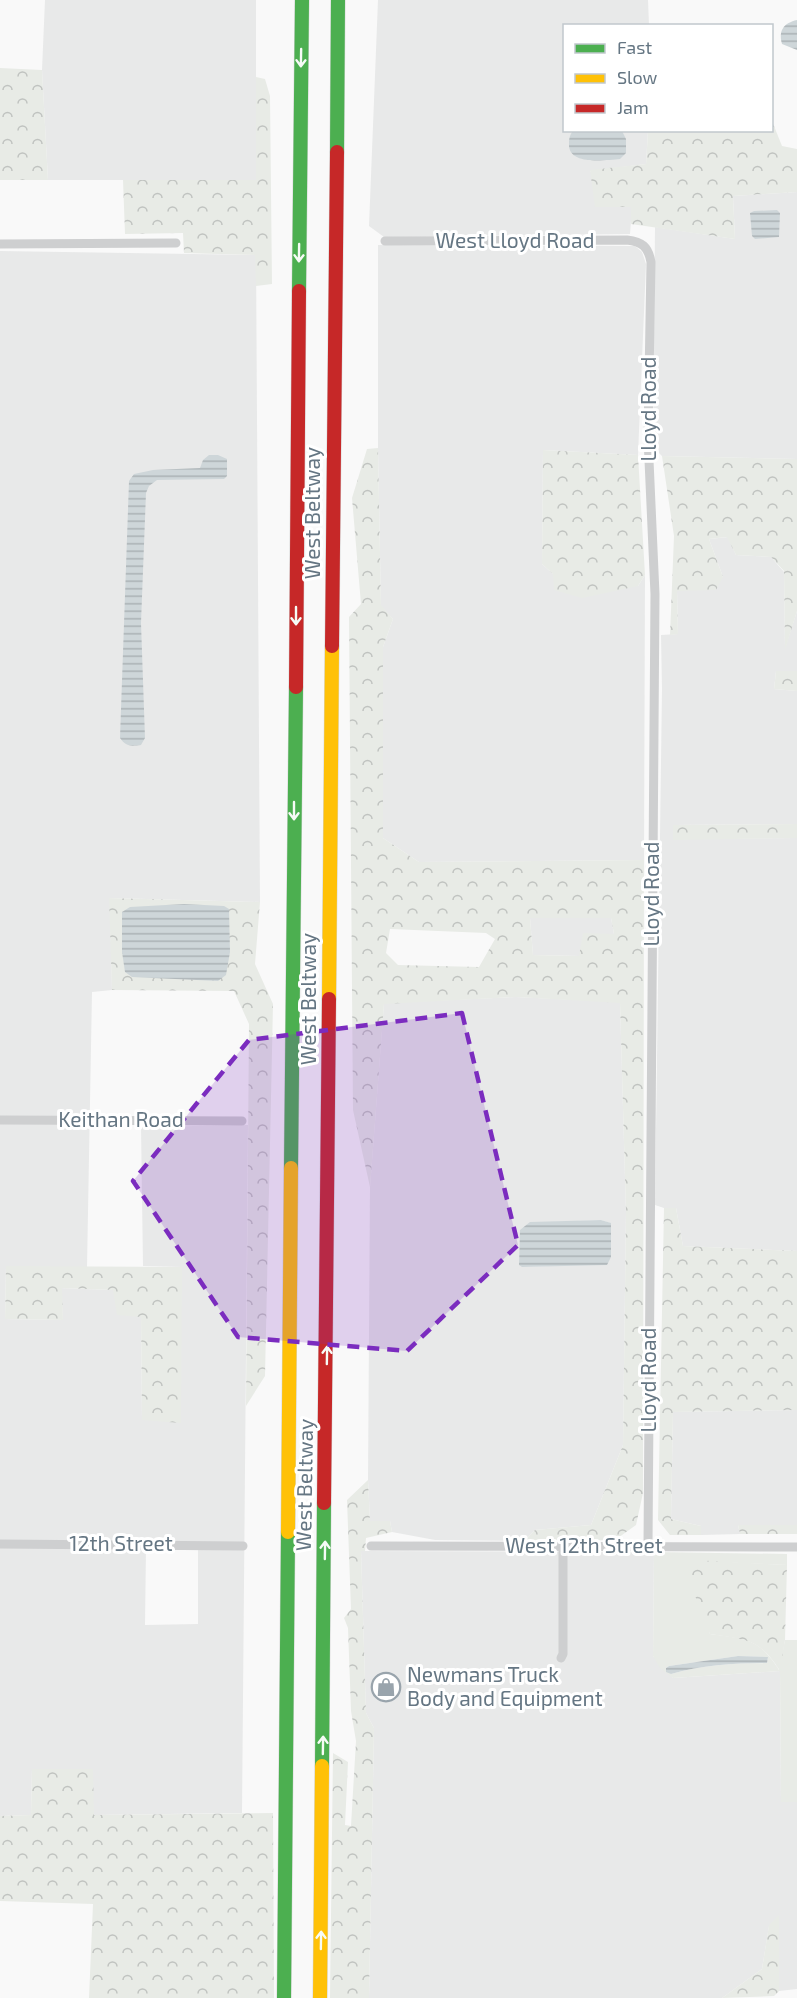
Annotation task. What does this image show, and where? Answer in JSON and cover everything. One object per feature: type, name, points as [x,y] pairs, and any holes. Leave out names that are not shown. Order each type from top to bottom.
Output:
[{"type":"highway","name":"West Beltway","points":[[284,1998],[302,0]]},
{"type":"highway","name":"West Beltway","points":[[320,1998],[338,0]]},
{"type":"street","name":"West Lloyd Road","points":[[385,241],[627,240],[645,245]]},
{"type":"street","points":[[0,244],[176,243]]},
{"type":"street","name":"Lloyd Road","points":[[645,245],[651,262],[648,438],[655,594],[648,1546]]},
{"type":"street","name":"Keithan Road","points":[[0,1120],[242,1121]]},
{"type":"street","name":"12th Street","points":[[0,1544],[243,1546]]},
{"type":"street","name":"West 12th Street","points":[[371,1546],[797,1547]]},
{"type":"street","points":[[561,1658],[563,1654],[563,1546]]},
{"type":"highlighted area","points":[[462,1013],[518,1245],[407,1351],[238,1337],[133,1181],[249,1040]]},
{"type":"shaded area","points":[[45,0],[256,0],[256,180],[48,180],[42,70]]},
{"type":"shaded area","points":[[378,0],[648,0],[649,24],[563,24],[563,132],[648,132],[646,164],[590,171],[632,207],[630,234],[384,237],[369,226]]},
{"type":"shaded area","points":[[797,20],[797,50],[782,44],[781,35],[785,25]]},
{"type":"shaded area","points":[[622,132],[626,139],[626,153],[620,159],[581,159],[570,151],[572,133]]},
{"type":"shaded area","points":[[797,192],[797,459],[662,456],[653,447],[655,227],[735,239],[733,196]]},
{"type":"shaded area","points":[[777,210],[780,213],[779,237],[755,239],[752,236],[750,213]]},
{"type":"shaded area","points":[[378,245],[635,246],[642,252],[646,264],[638,455],[543,450],[542,564],[553,574],[638,586],[645,575],[644,860],[419,862],[383,838],[383,647],[393,619],[381,606]]},
{"type":"shaded area","points":[[0,251],[256,255],[260,902],[110,898],[112,990],[92,992],[87,1267],[6,1267],[5,1319],[63,1320],[61,1288],[113,1290],[141,1317],[142,1420],[182,1267],[143,1266],[141,1127],[248,1125],[242,1813],[93,1815],[93,1769],[32,1769],[31,1815],[0,1816]],"holes":[[[146,1548],[198,1548],[198,1624],[145,1625]]]},
{"type":"shaded area","points":[[209,455],[218,455],[227,459],[227,476],[224,479],[157,480],[149,486],[146,493],[141,623],[145,738],[141,745],[129,745],[120,738],[129,481],[134,474],[153,470],[200,468],[203,460]]},
{"type":"shaded area","points":[[728,537],[736,555],[771,557],[784,572],[785,648],[797,611],[797,671],[776,671],[774,689],[797,691],[797,824],[673,825],[673,839],[797,838],[797,1251],[683,1246],[676,1208],[655,1205],[661,635],[678,634],[677,591],[723,577],[709,539]]},
{"type":"shaded area","points":[[184,904],[224,906],[229,909],[230,952],[226,975],[218,981],[132,977],[125,972],[122,952],[122,912],[130,907]]},
{"type":"shaded area","points":[[530,918],[611,918],[614,934],[579,956],[533,955]]},
{"type":"shaded area","points":[[516,997],[620,1002],[626,1212],[623,1445],[591,1525],[535,1530],[524,1541],[435,1540],[392,1532],[390,1521],[370,1521],[368,1480],[370,1187],[384,1003]],"holes":[[[601,1220],[610,1223],[549,1266],[522,1267],[530,1223]]]},
{"type":"shaded area","points":[[601,1220],[611,1223],[611,1257],[607,1265],[522,1267],[519,1265],[520,1230],[530,1222]]},
{"type":"shaded area","points":[[797,1410],[797,1525],[738,1525],[740,1534],[701,1535],[701,1526],[671,1519],[673,1412]]},
{"type":"shaded area","points":[[361,1551],[654,1552],[653,1656],[673,1678],[780,1671],[781,1801],[797,1802],[797,1989],[779,1991],[779,1916],[769,1926],[762,1969],[722,1998],[369,1998],[374,1728],[366,1713]]},
{"type":"shaded area","points":[[738,1656],[768,1657],[767,1663],[719,1665],[671,1674],[666,1672],[669,1666]]},
{"type":"green space","points":[[0,68],[42,70],[48,180],[0,180]]},
{"type":"green space","points":[[256,77],[265,79],[270,96],[272,284],[256,286],[255,255],[184,253],[183,233],[125,234],[123,180],[256,180]]},
{"type":"green space","points":[[773,124],[782,146],[797,149],[797,192],[733,196],[735,239],[631,224],[631,207],[595,207],[590,170],[646,164],[648,132],[773,132]]},
{"type":"green space","points":[[378,448],[381,605],[393,619],[383,647],[383,838],[419,862],[644,860],[643,1493],[636,1525],[615,1540],[524,1541],[535,1530],[591,1525],[623,1445],[626,1212],[620,1003],[516,997],[384,1004],[370,1187],[353,1110],[349,617],[361,604],[352,498],[367,449]],"holes":[[[530,918],[611,918],[614,934],[583,933],[579,956],[533,955]],[[390,929],[486,933],[495,939],[479,967],[398,965],[386,953]]]},
{"type":"green space","points":[[543,450],[638,455],[645,575],[638,586],[582,598],[554,590],[553,574],[542,564]]},
{"type":"green space","points":[[662,456],[797,459],[797,611],[785,650],[784,571],[771,557],[736,555],[727,537],[709,539],[723,577],[716,590],[677,591],[678,634],[670,635],[674,536]]},
{"type":"green space","points":[[776,671],[797,671],[797,691],[774,689]]},
{"type":"green space","points":[[797,824],[797,838],[673,840],[673,825]]},
{"type":"green space","points":[[109,898],[260,902],[255,964],[273,1004],[265,1376],[246,1406],[249,1024],[234,991],[112,990]]},
{"type":"green space","points":[[664,1208],[676,1208],[683,1246],[797,1251],[797,1410],[673,1412],[671,1519],[701,1526],[701,1535],[670,1535],[658,1520]]},
{"type":"green space","points":[[6,1266],[182,1267],[181,1423],[142,1420],[141,1317],[117,1315],[113,1290],[62,1288],[63,1320],[5,1319]]},
{"type":"green space","points":[[368,1480],[370,1521],[390,1521],[392,1532],[366,1538],[365,1551],[361,1551],[366,1713],[374,1728],[369,1998],[330,1998],[333,1753],[348,1762],[345,1825],[351,1826],[356,1741],[351,1711],[348,1628],[344,1618],[351,1609],[347,1500]]},
{"type":"green space","points":[[738,1525],[797,1525],[797,1534],[740,1534]]},
{"type":"green space","points":[[654,1552],[787,1554],[787,1565],[692,1561],[710,1634],[742,1639],[758,1646],[772,1659],[779,1670],[785,1640],[797,1640],[797,1802],[781,1802],[780,1671],[673,1678],[660,1668],[653,1656]],"holes":[[[738,1656],[768,1657],[767,1663],[719,1665],[671,1674],[666,1668]]]},
{"type":"green space","points":[[692,1560],[787,1565],[785,1640],[780,1671],[765,1652],[751,1642],[710,1634],[690,1583]]},
{"type":"green space","points":[[32,1769],[93,1769],[94,1815],[273,1813],[274,1998],[89,1998],[93,1904],[0,1901],[0,1816],[31,1815]]},
{"type":"green space","points":[[779,1915],[779,1991],[774,1996],[722,1998],[762,1969],[769,1925]]},
{"type":"traffic: fast","points":[[299,291],[302,0]]},
{"type":"traffic: fast","points":[[337,152],[338,0]]},
{"type":"traffic: fast","points":[[291,1168],[296,687]]},
{"type":"traffic: fast","points":[[322,1766],[324,1503]]},
{"type":"traffic: fast","points":[[284,1998],[288,1532]]},
{"type":"traffic: slow","points":[[329,999],[332,646]]},
{"type":"traffic: slow","points":[[288,1532],[291,1168]]},
{"type":"traffic: slow","points":[[320,1998],[322,1766]]},
{"type":"traffic: jam","points":[[332,646],[337,152]]},
{"type":"traffic: jam","points":[[296,687],[299,291]]},
{"type":"traffic: jam","points":[[324,1503],[329,999]]},
{"type":"place","name":"Newmans Truck Body and Equipment","points":[[386,1687]]}]
